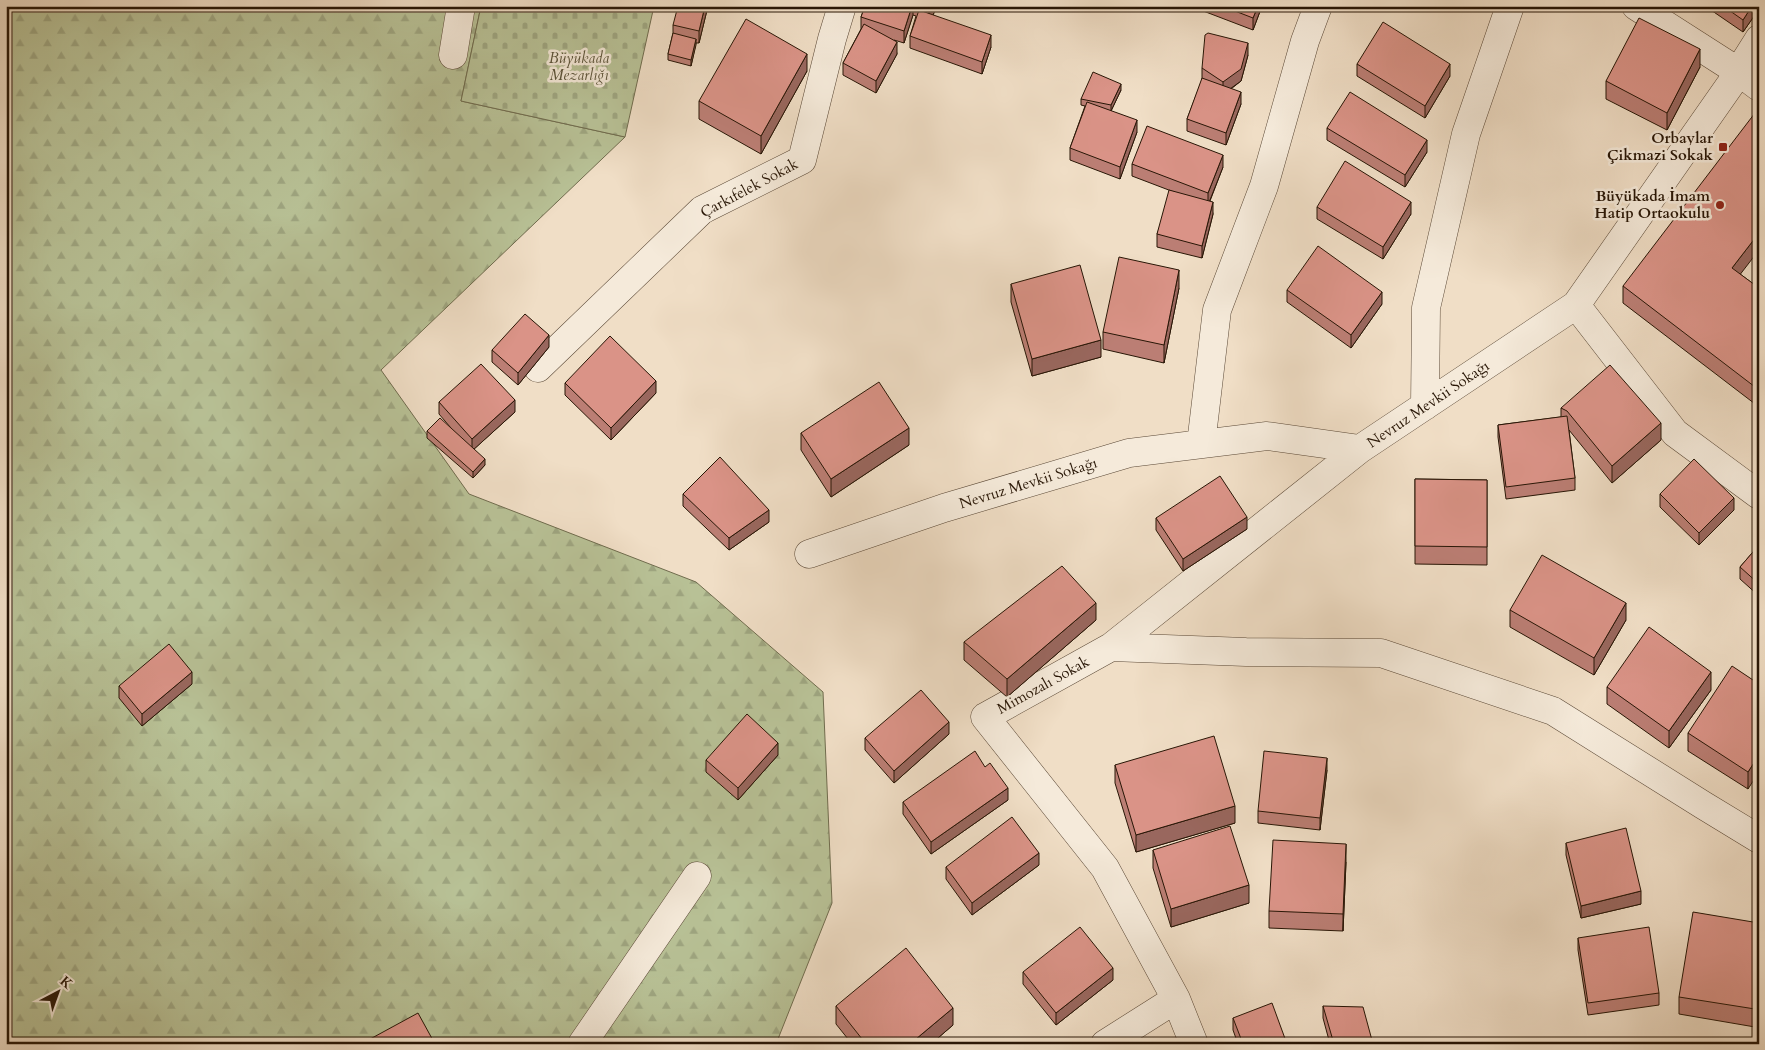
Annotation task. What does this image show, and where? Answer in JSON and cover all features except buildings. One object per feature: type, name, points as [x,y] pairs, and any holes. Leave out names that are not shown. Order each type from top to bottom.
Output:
[{"type":"street","points":[[453,55],[461,6]]},
{"type":"street","name":"Çarkıfelek Sokak","points":[[538,368],[702,210],[802,160],[842,6]]},
{"type":"street","points":[[1201,444],[1217,310],[1264,186],[1305,41],[1318,6]]},
{"type":"street","points":[[1426,406],[1426,308],[1429,292],[1466,134],[1510,6]]},
{"type":"street","points":[[1636,6],[1749,80]]},
{"type":"street","name":"Nevruz Mevkii Sokağı","points":[[809,554],[944,508],[1129,453],[1266,436],[1360,449],[1576,304],[1749,80],[1759,39]]},
{"type":"street","points":[[1576,304],[1675,433],[1759,495]]},
{"type":"street","name":"Mimozalı Sokak","points":[[1194,1044],[1176,998],[1105,868],[985,717],[1111,647],[1360,449]]},
{"type":"street","points":[[1111,647],[1246,652],[1381,653],[1553,711],[1703,806],[1759,839]]},
{"type":"street","points":[[582,1044],[697,876]]},
{"type":"street","points":[[1106,1044],[1176,998]]},
{"type":"green space","points":[[6,6],[481,6],[461,101],[625,137],[381,370],[469,494],[696,582],[823,692],[832,903],[776,1044],[6,1044]]},
{"type":"green space","name":"Büyükada Mezarlığı","points":[[481,6],[654,6],[625,137],[461,101]]},
{"type":"place","name":"Orbaylar Çikmazi Sokak","points":[[1723,147]]},
{"type":"place","name":"Büyükada İmam Hatip Ortaokulu","points":[[1720,205]]}]
